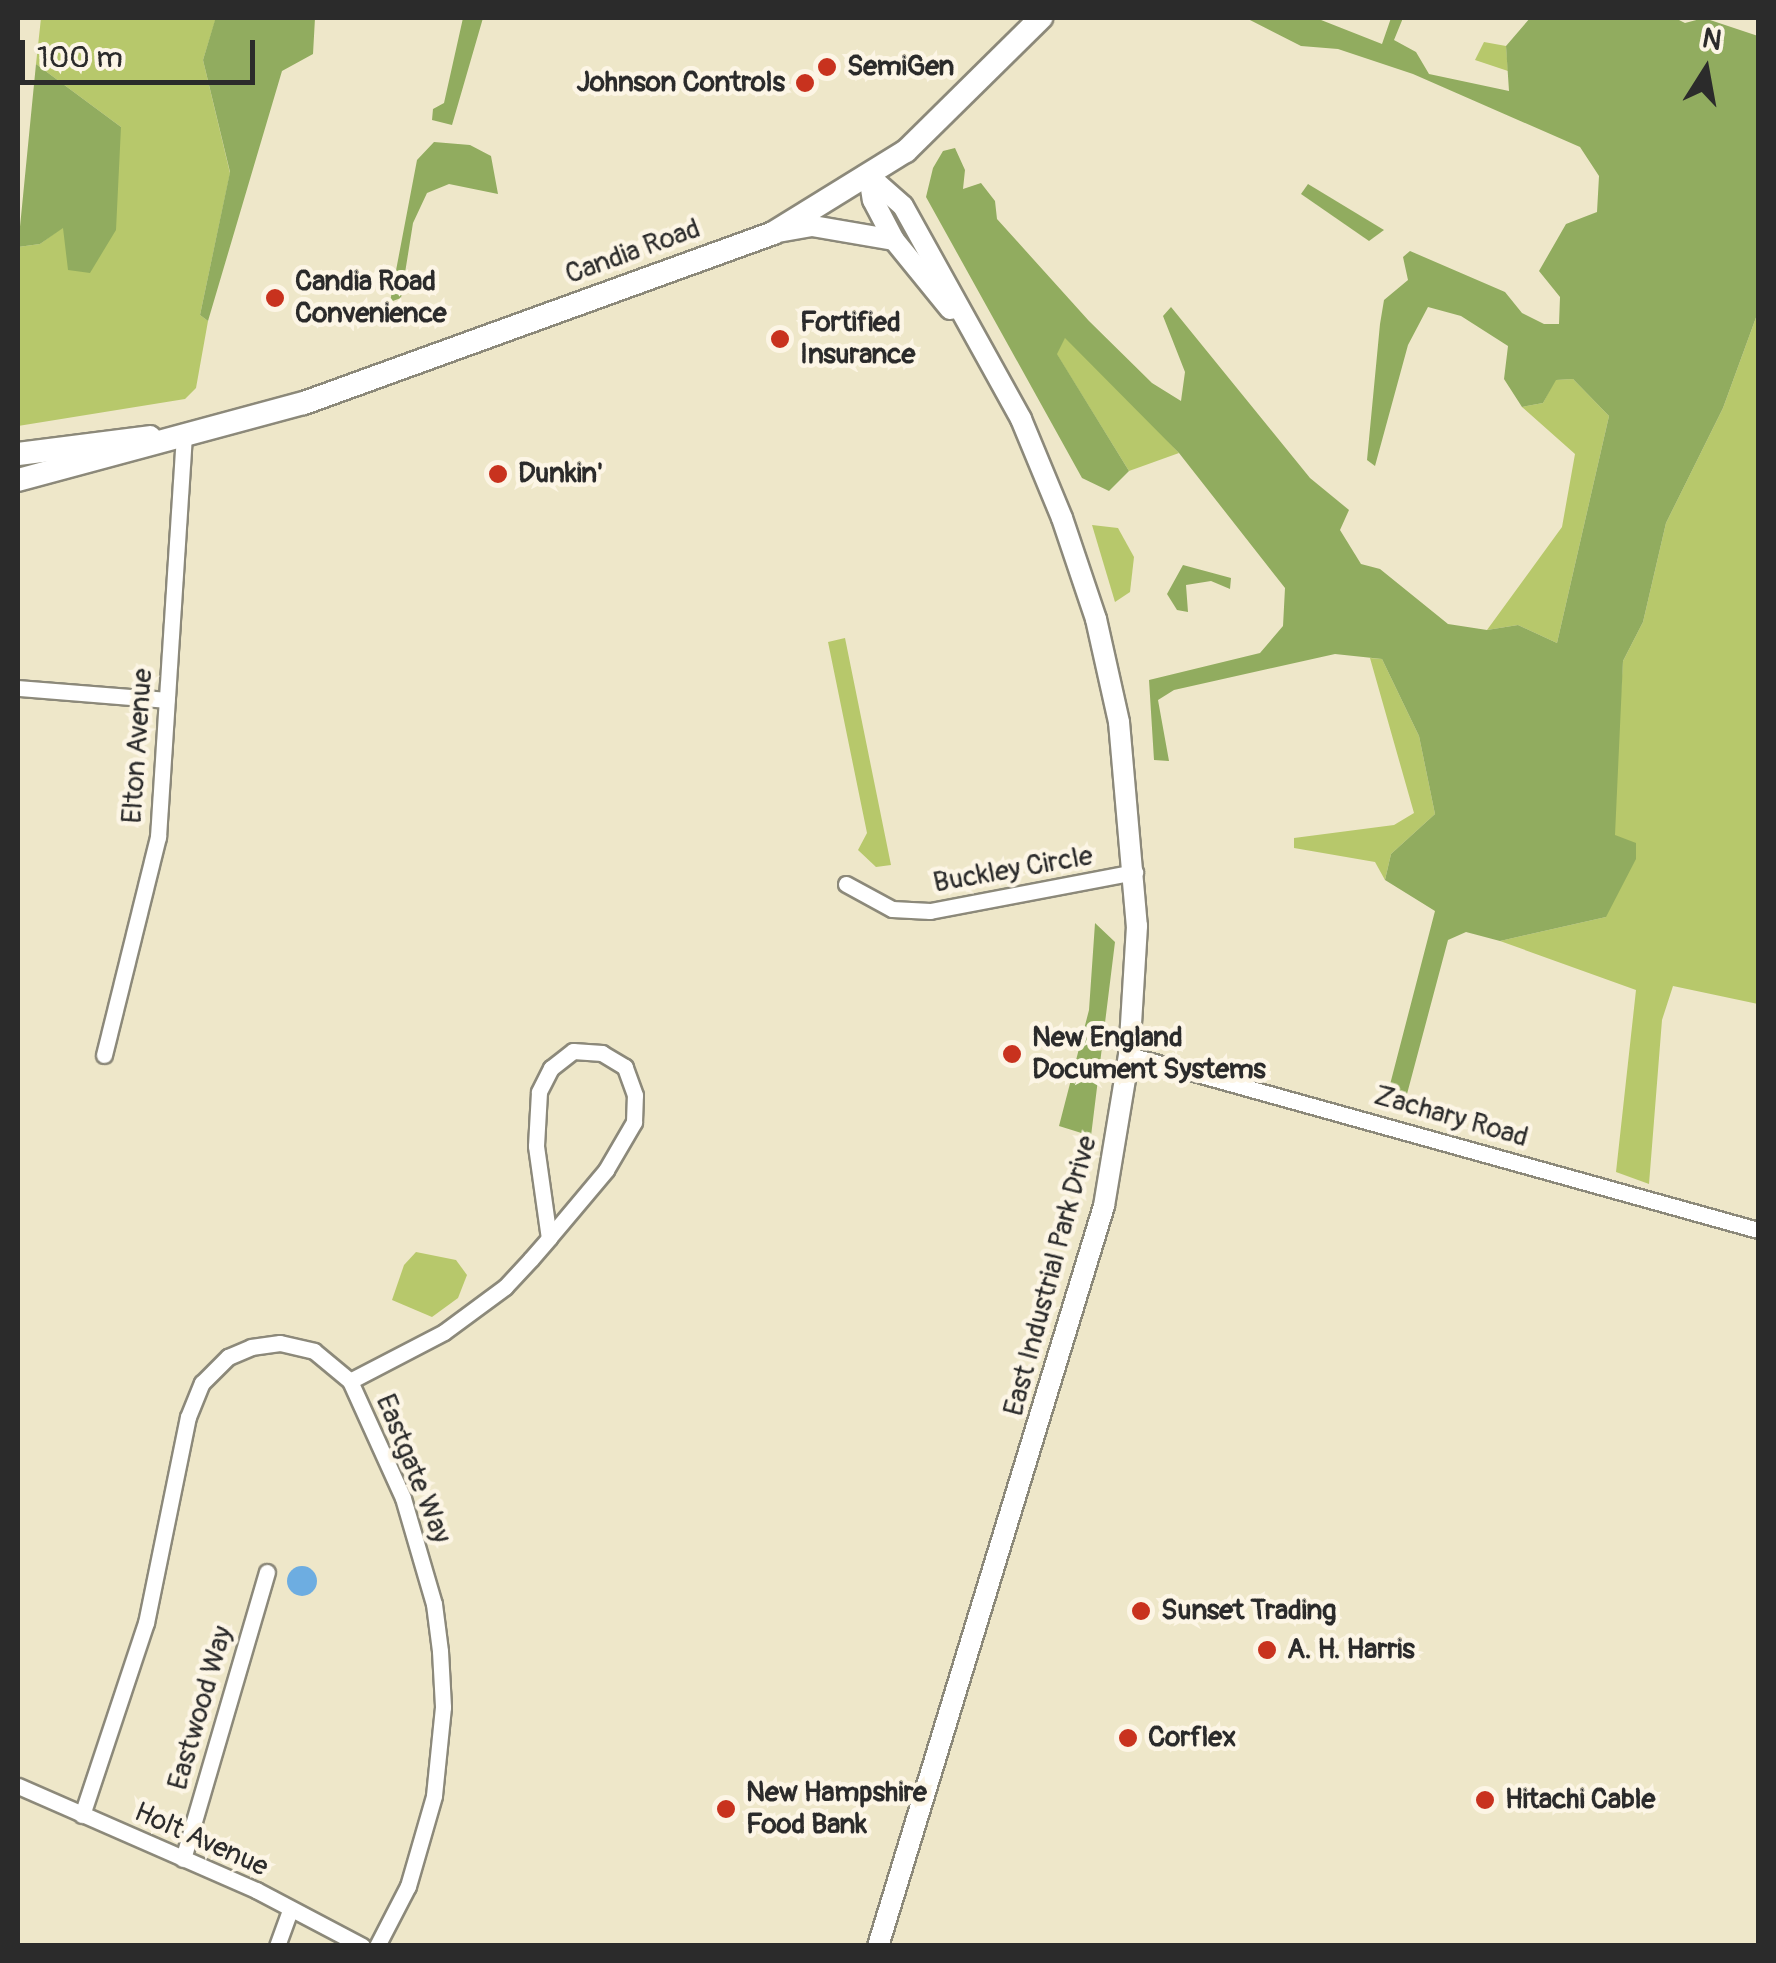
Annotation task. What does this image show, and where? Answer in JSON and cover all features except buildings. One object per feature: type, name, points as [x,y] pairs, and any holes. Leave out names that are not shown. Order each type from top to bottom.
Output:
[{"type":"main road","name":"Candia Road","points":[[18,480],[304,404],[773,232],[869,176],[943,120],[1041,18]]},
{"type":"main road","name":"Candia Road","points":[[18,454],[184,435]]},
{"type":"street","name":"East Industrial Park Drive","points":[[869,176],[873,200],[894,240],[968,330]]},
{"type":"street","name":"East Industrial Park Drive","points":[[869,176],[903,206],[1038,454],[1096,619],[1119,722],[1135,872],[1129,1055],[1114,1161],[1084,1282],[878,1946]]},
{"type":"street","points":[[773,232],[813,226],[894,240]]},
{"type":"street","name":"Elton Avenue","points":[[104,1055],[158,837],[184,435]]},
{"type":"street","points":[[18,688],[167,700]]},
{"type":"street","name":"Buckley Circle","points":[[846,884],[892,909],[930,911],[1135,872]]},
{"type":"street","points":[[350,1381],[476,1310],[549,1238],[606,1170],[634,1122],[636,1094],[625,1067],[602,1053],[573,1051],[551,1068],[540,1092],[536,1146],[549,1238]]},
{"type":"street","name":"Zachary Road","points":[[1129,1055],[1758,1230]]},
{"type":"street","name":"Eastgate Way","points":[[82,1815],[146,1623],[188,1417],[202,1383],[228,1357],[280,1343],[314,1352],[350,1381],[421,1556],[434,1604],[443,1706],[423,1839],[377,1946]]},
{"type":"street","name":"Eastwood Way","points":[[183,1859],[267,1572]]},
{"type":"street","name":"Holt Avenue","points":[[18,1786],[183,1859],[362,1946]]},
{"type":"street","points":[[276,1946],[290,1910]]},
{"type":"green space","points":[[41,18],[216,18],[203,60],[230,173],[200,315],[208,321],[196,388],[185,399],[18,426],[18,247],[40,244],[63,227],[121,127],[36,64]]},
{"type":"green space","points":[[315,18],[313,54],[282,71],[208,321],[200,315],[230,172],[203,60],[215,20]]},
{"type":"green space","points":[[463,18],[483,18],[452,125],[432,120],[433,109],[444,103]]},
{"type":"green space","points":[[1246,18],[1316,18],[1382,44],[1391,18],[1403,18],[1394,40],[1416,52],[1429,74],[1509,91],[1506,46],[1530,18],[1675,18],[1685,23],[1704,18],[1758,36],[1758,312],[1723,408],[1666,523],[1643,622],[1623,661],[1615,835],[1636,843],[1636,859],[1606,917],[1500,941],[1466,932],[1448,940],[1407,1094],[1397,1104],[1386,1100],[1435,911],[1385,880],[1391,854],[1435,814],[1419,736],[1382,659],[1335,654],[1174,690],[1158,700],[1169,761],[1154,760],[1149,680],[1260,653],[1283,626],[1285,588],[1179,453],[1065,338],[1057,354],[1129,471],[1109,491],[1082,478],[926,197],[933,168],[943,151],[955,148],[965,170],[963,189],[981,183],[995,201],[997,219],[1089,321],[1152,383],[1181,401],[1185,372],[1163,316],[1171,307],[1310,478],[1349,510],[1340,530],[1361,564],[1380,569],[1448,624],[1487,630],[1518,625],[1557,643],[1609,416],[1573,379],[1556,380],[1543,403],[1522,407],[1504,379],[1508,346],[1461,316],[1428,307],[1408,345],[1375,466],[1367,460],[1384,300],[1408,280],[1403,257],[1410,251],[1505,292],[1522,313],[1544,324],[1559,324],[1560,297],[1539,271],[1566,224],[1597,212],[1599,176],[1580,147],[1413,74],[1338,49],[1301,46]]},
{"type":"green space","points":[[1484,42],[1506,46],[1508,71],[1475,60]]},
{"type":"green space","points":[[36,64],[121,127],[116,230],[90,273],[68,270],[63,228],[40,244],[18,247]]},
{"type":"green space","points":[[434,142],[470,145],[491,156],[498,194],[449,184],[427,193],[413,223],[401,298],[390,302],[417,160]]},
{"type":"green space","points":[[1308,184],[1384,230],[1369,241],[1301,194]]},
{"type":"green space","points":[[1758,312],[1758,1004],[1673,986],[1662,1020],[1649,1184],[1616,1172],[1636,990],[1500,941],[1606,917],[1623,661],[1643,622],[1666,523],[1723,408]]},
{"type":"green space","points":[[1065,337],[1179,453],[1129,471],[1056,353]]},
{"type":"green space","points":[[1573,379],[1609,416],[1557,643],[1518,625],[1487,630],[1562,527],[1575,454],[1522,407],[1543,403],[1555,380]]},
{"type":"green space","points":[[1092,525],[1118,528],[1134,557],[1130,592],[1115,602]]},
{"type":"green space","points":[[1183,565],[1231,578],[1230,589],[1211,581],[1186,585],[1188,612],[1177,610],[1167,594]]},
{"type":"green space","points":[[845,638],[891,865],[876,867],[858,850],[867,833],[828,642]]},
{"type":"green space","points":[[1370,658],[1382,659],[1419,736],[1435,814],[1391,854],[1385,880],[1375,862],[1294,848],[1294,838],[1394,825],[1414,813]]},
{"type":"green space","points":[[1095,923],[1115,942],[1091,1136],[1059,1126],[1089,1010]]},
{"type":"green space","points":[[416,1252],[456,1260],[467,1275],[458,1298],[432,1317],[392,1300],[404,1265]]},
{"type":"water","points":[[302,1566],[312,1571],[317,1581],[312,1591],[302,1596],[292,1591],[287,1581],[292,1571]]},
{"type":"place","name":"SemiGen","points":[[827,67]]},
{"type":"place","name":"Johnson Controls","points":[[805,83]]},
{"type":"place","name":"Candia Road Convenience","points":[[275,298]]},
{"type":"place","name":"Fortified Insurance","points":[[780,339]]},
{"type":"place","name":"Dunkin'","points":[[498,474]]},
{"type":"place","name":"New England Document Systems","points":[[1012,1054]]},
{"type":"place","name":"Sunset Trading","points":[[1141,1611]]},
{"type":"place","name":"A. H. Harris","points":[[1267,1650]]},
{"type":"place","name":"Corflex","points":[[1128,1738]]},
{"type":"place","name":"Hitachi Cable","points":[[1485,1800]]},
{"type":"place","name":"New Hampshire Food Bank","points":[[726,1809]]}]
